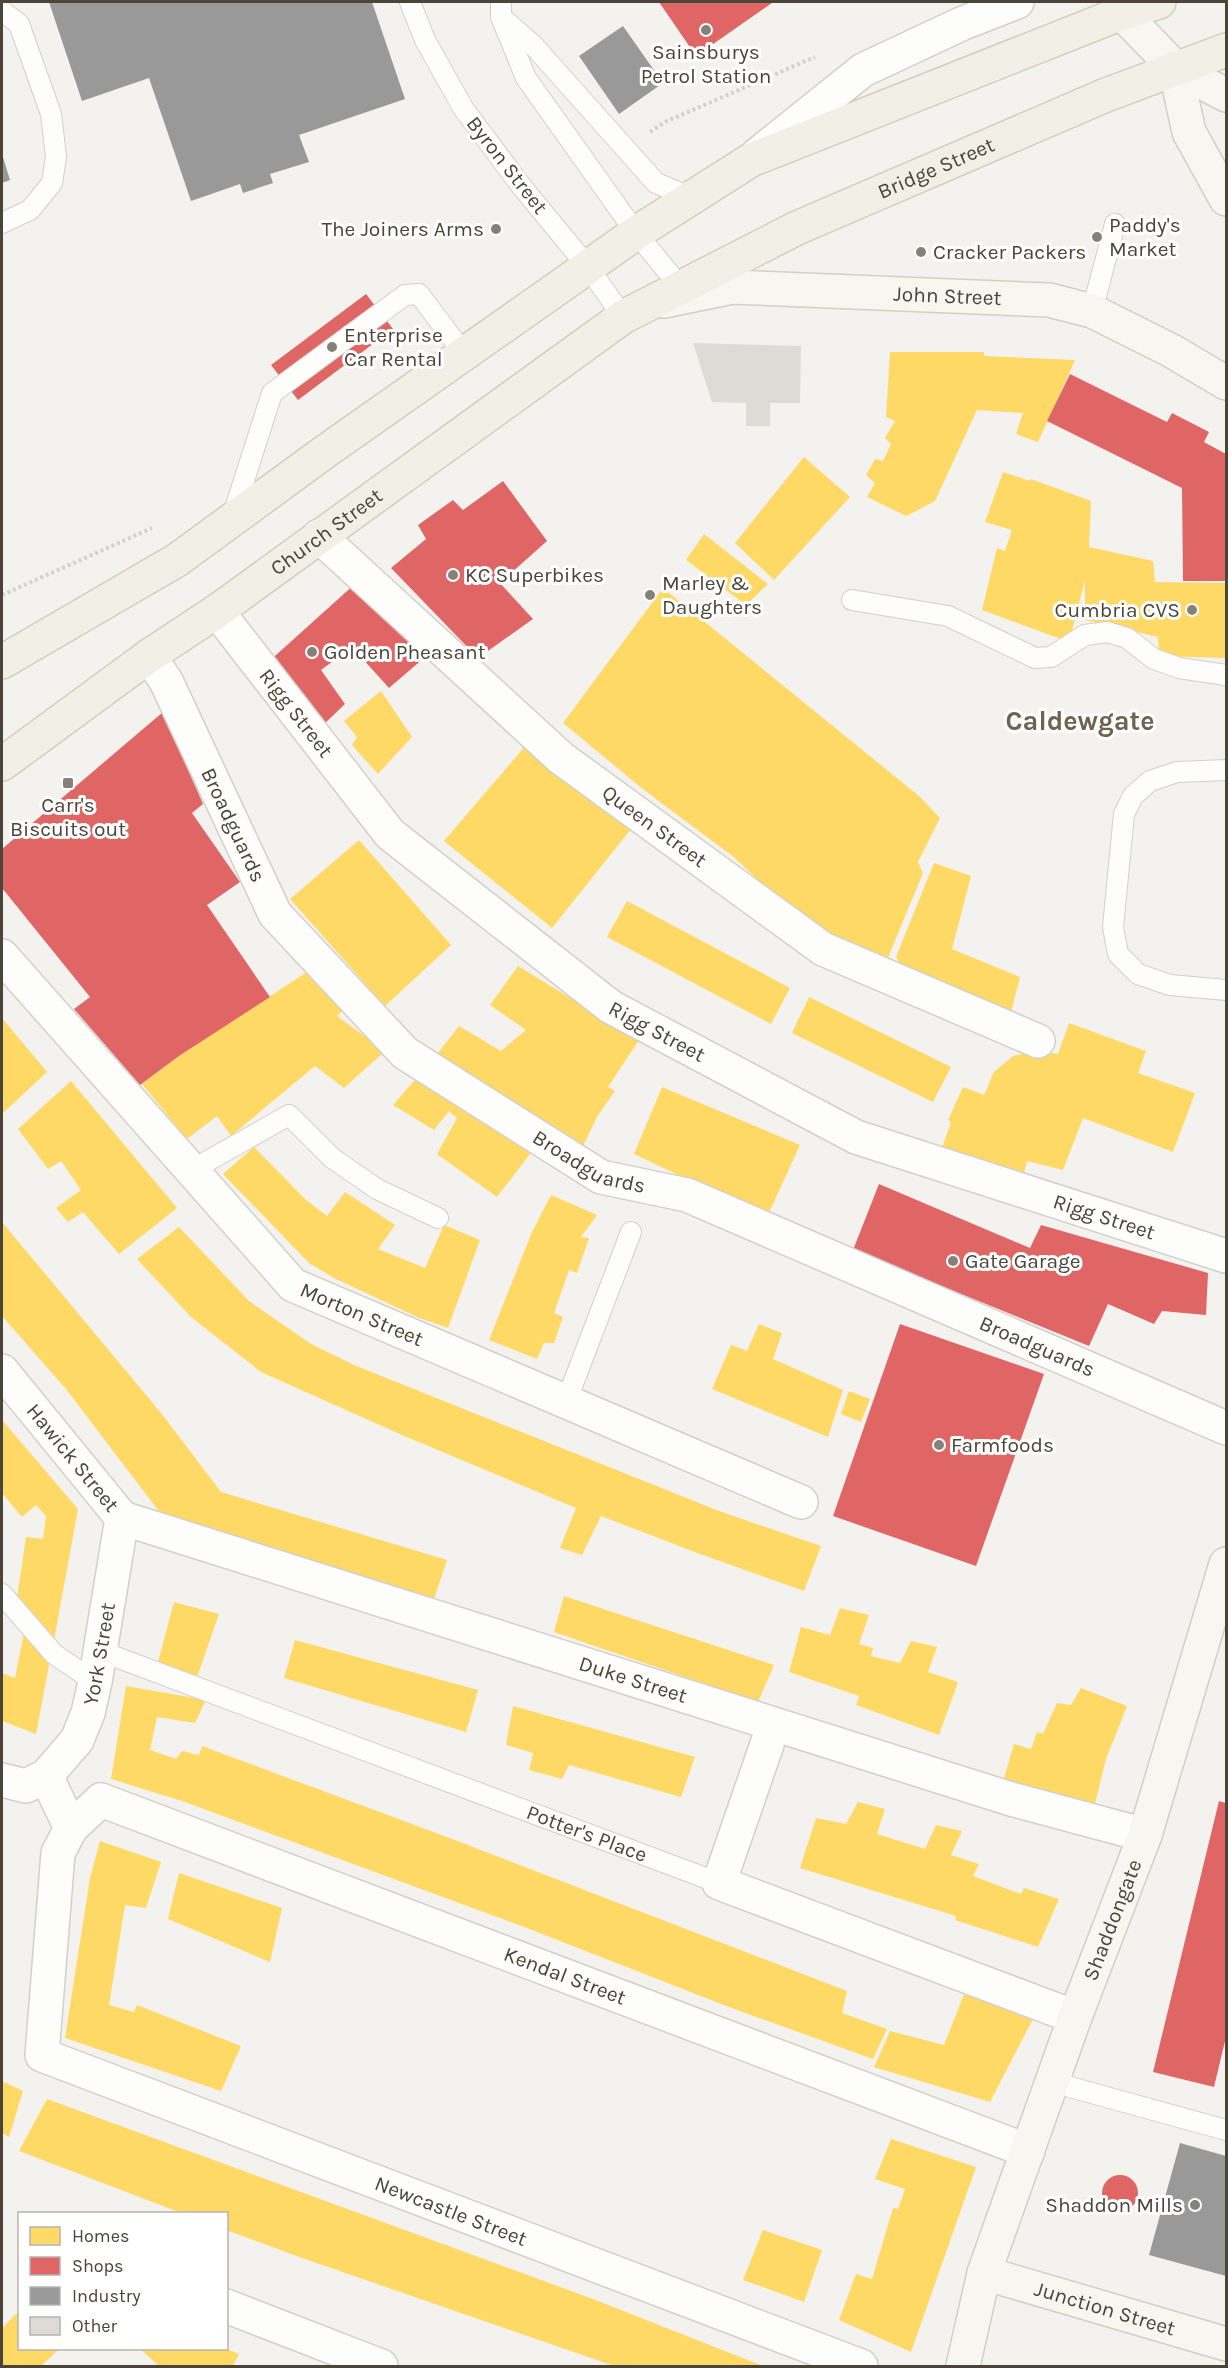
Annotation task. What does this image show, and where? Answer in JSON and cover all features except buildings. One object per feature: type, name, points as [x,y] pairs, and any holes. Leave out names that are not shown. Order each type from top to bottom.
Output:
[{"type":"main road","points":[[2,662],[177,560],[636,233],[751,160],[1120,7],[1159,2]]},
{"type":"main road","points":[[1120,7],[1175,68],[1227,95]]},
{"type":"main road","name":"Bridge Street","points":[[638,310],[797,228],[1095,99],[1227,50]]},
{"type":"main road","points":[[1175,68],[1189,132],[1227,199]]},
{"type":"main road","name":"John Street","points":[[638,310],[732,287],[1049,300],[1092,311],[1172,351],[1227,383]]},
{"type":"main road","name":"Church Street","points":[[2,764],[149,656],[217,611],[638,310]]},
{"type":"main road","name":"Shaddongate","points":[[963,2367],[984,2273],[1075,2016],[1145,1835],[1227,1564]]},
{"type":"main road","name":"Junction Street","points":[[984,2273],[1227,2344]]},
{"type":"street","points":[[751,160],[863,70],[961,24],[1017,2]]},
{"type":"street","name":"Queen Street","points":[[319,537],[561,758],[823,949],[1038,1041]]},
{"type":"street","name":"Rigg Street","points":[[217,611],[390,834],[611,1007],[856,1137],[1227,1256]]},
{"type":"street","name":"Broadguards","points":[[149,656],[166,681],[275,914],[405,1053],[601,1177],[687,1195],[1227,1428]]},
{"type":"street","name":"Morton Street","points":[[2,956],[293,1285],[801,1502]]},
{"type":"street","name":"Hawick Street","points":[[2,1371],[122,1518]]},
{"type":"street","name":"York Street","points":[[46,1776],[77,1740],[88,1713],[122,1518]]},
{"type":"street","name":"Duke Street","points":[[122,1518],[1011,1799],[1145,1835]]},
{"type":"street","points":[[719,1882],[774,1724]]},
{"type":"street","points":[[2,1780],[26,1786],[46,1776],[71,1828]]},
{"type":"street","name":"Kendal Street","points":[[71,1828],[101,1800],[1028,2151]]},
{"type":"street","name":"Newcastle Street","points":[[71,1828],[58,1853],[42,2055],[861,2367]]},
{"type":"street","name":"Potter's Place","points":[[719,1882],[1075,2016]]},
{"type":"street","points":[[228,2307],[381,2367]]},
{"type":"lane","name":"Byron Street","points":[[410,2],[425,40],[463,108],[522,187],[588,267],[638,310]]},
{"type":"lane","points":[[501,9],[656,183],[690,197]]},
{"type":"lane","points":[[501,9],[526,78],[636,233],[682,289]]},
{"type":"lane","points":[[2,11],[19,24],[51,114],[56,157],[52,183],[30,210],[2,223]]},
{"type":"lane","points":[[1092,311],[1115,224]]},
{"type":"lane","points":[[231,520],[272,393],[405,295],[419,294],[464,354]]},
{"type":"lane","points":[[852,600],[948,616],[1035,658],[1051,657],[1084,635],[1107,632],[1127,638],[1154,659],[1179,668],[1227,675]]},
{"type":"lane","points":[[1227,770],[1177,772],[1150,782],[1132,796],[1124,814],[1113,927],[1118,954],[1138,974],[1170,985],[1227,990]]},
{"type":"lane","points":[[190,1171],[289,1115],[332,1158],[377,1189],[438,1218]]},
{"type":"lane","points":[[566,1402],[631,1232]]},
{"type":"lane","name":"Potter's Place","points":[[2,1594],[54,1654],[98,1666],[719,1882]]},
{"type":"lane","points":[[1052,2082],[1227,2130]]},
{"type":"path","points":[[665,122],[826,53]]},
{"type":"place","name":"Sainsburys Petrol Station","points":[[706,30]]},
{"type":"place","name":"The Joiners Arms","points":[[496,229]]},
{"type":"place","name":"Paddy's Market","points":[[1097,237]]},
{"type":"place","name":"Cracker Packers","points":[[921,252]]},
{"type":"place","name":"Enterprise Car Rental","points":[[332,347]]},
{"type":"place","name":"KC Superbikes","points":[[453,575]]},
{"type":"place","name":"Marley & Daughters","points":[[650,595]]},
{"type":"place","name":"Cumbria CVS","points":[[1192,610]]},
{"type":"place","name":"Golden Pheasant","points":[[312,652]]},
{"type":"place","name":"Carr's Biscuits out","points":[[68,783]]},
{"type":"place","name":"Gate Garage","points":[[953,1261]]},
{"type":"place","name":"Farmfoods","points":[[939,1445]]},
{"type":"place","name":"Shaddon Mills","points":[[1195,2205]]},
{"type":"district","name":"Caldewgate","points":[[1080,721]]}]
